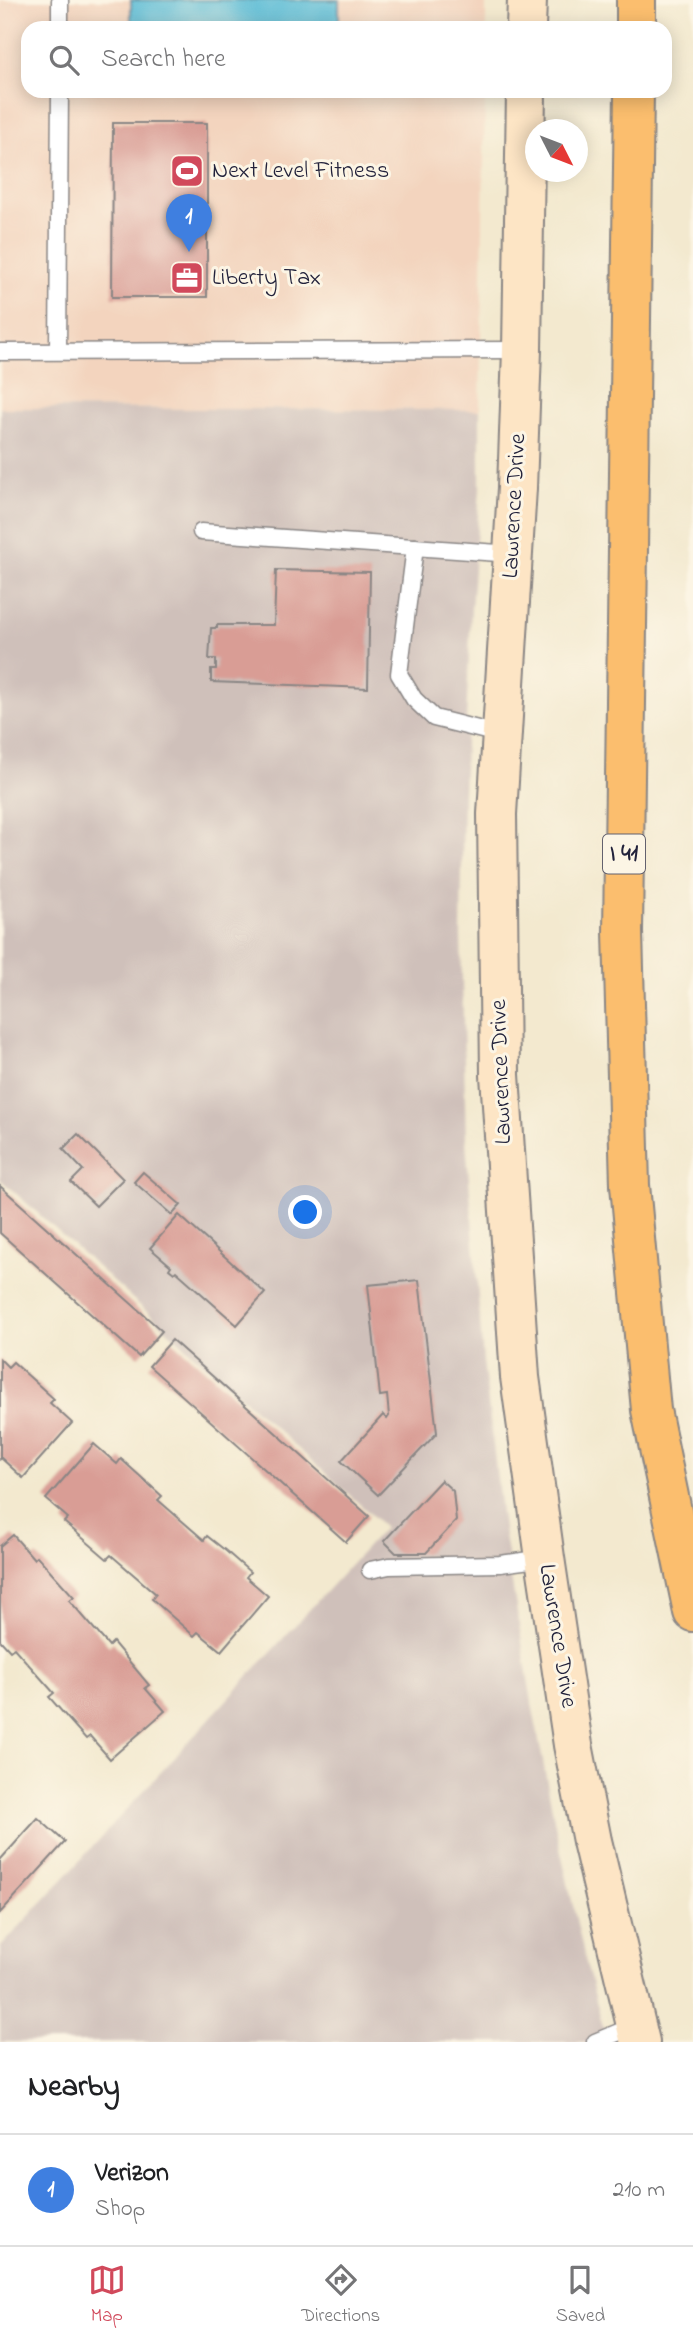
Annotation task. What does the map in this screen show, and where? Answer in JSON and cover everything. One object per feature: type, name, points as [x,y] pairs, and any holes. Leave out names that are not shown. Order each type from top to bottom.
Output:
[{"type":"highway","points":[[636,0],[636,21]]},
{"type":"highway","name":"I 41","points":[[634,98],[623,932],[630,1185],[651,1410],[693,1612]]},
{"type":"main road","points":[[526,21],[527,0]]},
{"type":"main road","name":"Lawrence Drive","points":[[526,98],[522,350],[497,814],[500,1075],[520,1377],[545,1558],[576,1758],[592,1841],[638,2034]]},
{"type":"lane","points":[[60,0],[60,21]]},
{"type":"lane","points":[[58,351],[60,98]]},
{"type":"lane","points":[[0,352],[522,350]]},
{"type":"lane","points":[[201,532],[513,554]]},
{"type":"lane","points":[[415,547],[399,674],[414,699],[434,718],[502,735]]},
{"type":"lane","points":[[370,1570],[389,1566],[500,1564],[545,1558]]},
{"type":"lane","points":[[595,2042],[638,2034]]},
{"type":"shaded area","points":[[0,0],[486,0],[486,21],[21,21],[21,98],[485,98],[480,410],[0,408]]},
{"type":"shaded area","points":[[0,408],[480,410],[480,489],[471,609],[463,792],[461,935],[466,1141],[483,1361],[503,1529],[533,1709],[556,1830],[607,2042],[0,2042],[0,1948],[385,1527],[0,1179]]},
{"type":"water","points":[[131,0],[339,0],[339,21],[131,21]]},
{"type":"building","points":[[113,123],[207,123],[207,297],[112,297]]},
{"type":"building","points":[[276,570],[370,572],[368,688],[211,682],[211,669],[216,669],[216,659],[209,659],[211,628],[217,628],[217,625],[274,625]]},
{"type":"building","points":[[78,1134],[123,1179],[96,1206],[71,1182],[83,1170],[63,1149]]},
{"type":"building","points":[[143,1172],[181,1205],[172,1215],[134,1182]]},
{"type":"building","points":[[0,1186],[162,1331],[139,1357],[0,1233]]},
{"type":"building","points":[[179,1215],[265,1293],[237,1325],[176,1271],[174,1273],[169,1269],[171,1266],[150,1248]]},
{"type":"building","points":[[419,1280],[437,1433],[378,1495],[341,1461],[383,1415],[387,1419],[389,1416],[387,1395],[380,1396],[368,1285]]},
{"type":"building","points":[[172,1340],[369,1516],[346,1542],[149,1366]]},
{"type":"building","points":[[0,1359],[8,1367],[13,1362],[54,1399],[50,1403],[72,1423],[23,1478],[0,1459]]},
{"type":"building","points":[[94,1444],[117,1464],[121,1459],[162,1496],[158,1500],[204,1540],[207,1536],[250,1572],[246,1577],[268,1596],[221,1651],[198,1632],[194,1636],[152,1599],[156,1594],[111,1555],[107,1559],[64,1522],[68,1518],[46,1499]]},
{"type":"building","points":[[441,1480],[453,1491],[456,1521],[426,1553],[396,1553],[384,1541]]},
{"type":"building","points":[[13,1535],[34,1559],[37,1556],[74,1597],[69,1600],[109,1646],[113,1642],[149,1685],[145,1688],[165,1711],[110,1759],[90,1736],[86,1739],[49,1697],[54,1693],[14,1648],[10,1651],[0,1640],[0,1546]]},
{"type":"building","points":[[38,1818],[65,1842],[0,1913],[0,1860]]},
{"type":"place","name":"Next Level Fitness","points":[[187,171]]},
{"type":"place","name":"Verizon","points":[[189,252]]},
{"type":"place","name":"Liberty Tax","points":[[187,278]]}]
